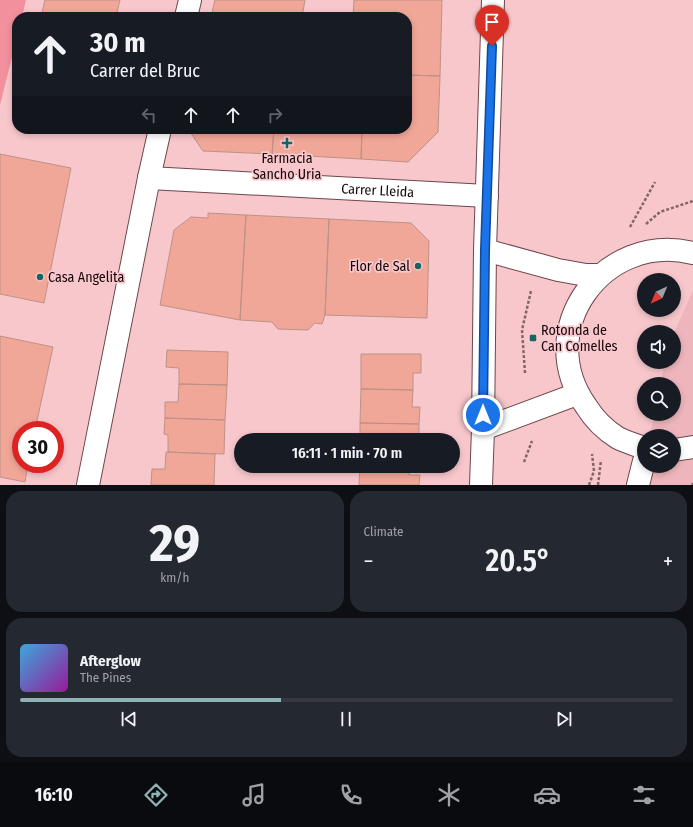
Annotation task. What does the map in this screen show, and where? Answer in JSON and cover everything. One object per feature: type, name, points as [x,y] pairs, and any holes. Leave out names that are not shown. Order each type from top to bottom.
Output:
[{"type":"street","points":[[187,12],[190,0]]},
{"type":"street","points":[[481,485],[485,250],[493,0]]},
{"type":"street","points":[[88,485],[159,134]]},
{"type":"street","name":"Carrer Lleida","points":[[149,178],[487,196]]},
{"type":"street","points":[[637,445],[619,438],[595,419],[577,394],[568,363],[567,343],[572,318],[583,294],[600,275],[628,257],[659,250],[692,249]]},
{"type":"street","points":[[485,250],[558,270],[586,275],[600,275]]},
{"type":"street","points":[[483,429],[577,394]]},
{"type":"street","points":[[638,485],[641,473]]},
{"type":"path","points":[[625,232],[630,227],[655,182]]},
{"type":"path","points":[[526,373],[522,330],[531,291]]},
{"type":"path","points":[[524,462],[532,441],[538,438]]},
{"type":"path","points":[[589,485],[594,471],[591,450]]},
{"type":"shaded area","points":[[0,0],[26,0],[23,12],[12,12],[12,57],[0,105]]},
{"type":"shaded area","points":[[693,290],[693,485],[639,485],[642,473],[681,473],[681,429],[651,429],[653,421],[681,421],[681,377],[662,377],[663,369],[681,369],[681,325],[678,325]]},
{"type":"building","points":[[45,0],[120,0],[117,12],[42,12]]},
{"type":"building","points":[[215,0],[305,0],[303,12],[212,12]]},
{"type":"building","points":[[354,0],[442,0],[440,76],[412,75],[412,12],[353,12]]},
{"type":"building","points":[[412,75],[440,76],[438,132],[408,162],[361,159],[362,134],[412,134]]},
{"type":"building","points":[[191,134],[274,134],[272,154],[203,151]]},
{"type":"building","points":[[274,134],[362,134],[361,159],[272,154]]},
{"type":"building","points":[[0,154],[71,168],[44,303],[0,294]]},
{"type":"building","points":[[208,213],[246,215],[240,320],[160,305],[174,230],[191,217],[208,218]]},
{"type":"building","points":[[246,215],[329,219],[325,315],[322,324],[315,323],[308,330],[278,329],[272,322],[240,320]]},
{"type":"building","points":[[329,219],[411,223],[429,241],[427,318],[325,315]]},
{"type":"building","points":[[0,336],[53,347],[37,421],[12,421],[12,473],[26,473],[25,482],[0,477]]},
{"type":"building","points":[[167,350],[228,352],[227,385],[179,384],[179,368],[166,367]]},
{"type":"building","points":[[361,354],[421,354],[421,373],[413,373],[413,390],[361,389]]},
{"type":"building","points":[[179,384],[227,385],[225,420],[165,418],[165,402],[178,402]]},
{"type":"building","points":[[361,389],[413,390],[412,407],[420,407],[419,424],[360,423]]},
{"type":"building","points":[[165,418],[225,420],[224,454],[168,452],[168,435],[164,434]]},
{"type":"building","points":[[360,423],[419,424],[419,433],[360,433]]},
{"type":"building","points":[[166,452],[215,454],[214,485],[151,485],[152,469],[165,469]]},
{"type":"building","points":[[360,473],[409,473],[409,475],[420,475],[419,485],[359,485]]},
{"type":"place","name":"Farmacia Sancho Uria","points":[[287,143]]},
{"type":"place","name":"Flor de Sal","points":[[418,266]]},
{"type":"place","name":"Casa Angelita","points":[[40,277]]},
{"type":"place","name":"Rotonda de Can Comelles","points":[[533,338]]},
{"type":"route","points":[[483,415],[485,250],[492,46]]}]
